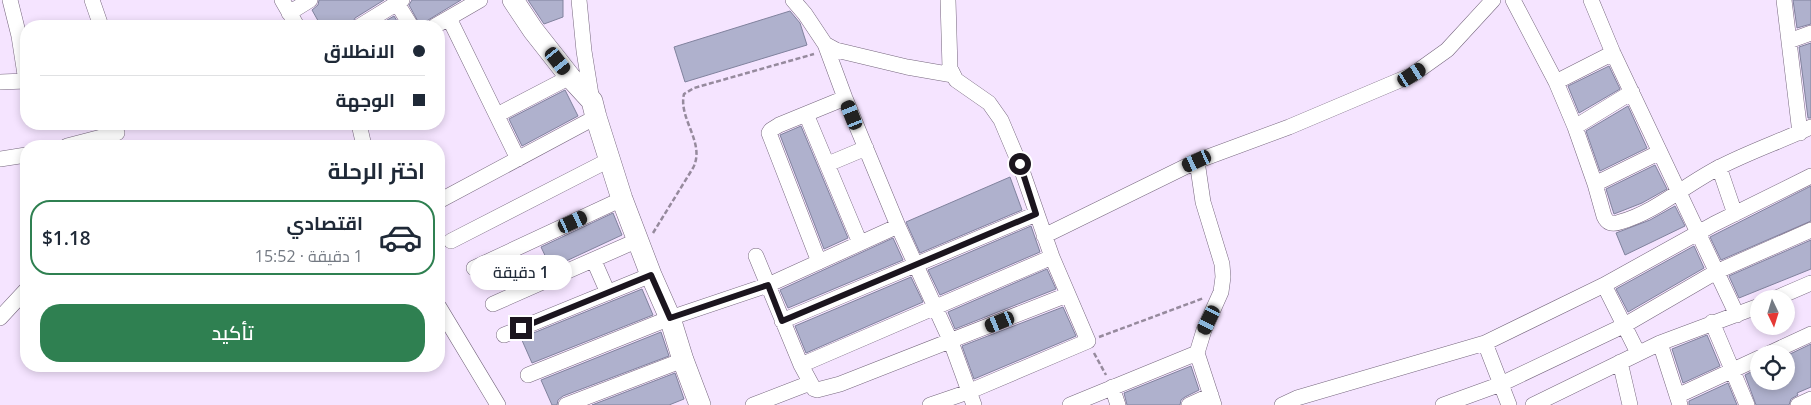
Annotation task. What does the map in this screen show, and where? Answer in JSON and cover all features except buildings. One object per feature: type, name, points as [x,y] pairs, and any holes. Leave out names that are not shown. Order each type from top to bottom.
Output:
[{"type":"street","points":[[10,0],[20,42]]},
{"type":"street","points":[[92,0],[99,20]]},
{"type":"street","points":[[293,20],[285,6],[310,0]]},
{"type":"street","points":[[445,20],[480,0]]},
{"type":"street","points":[[513,0],[533,30],[594,109]]},
{"type":"street","points":[[579,0],[584,51],[594,109],[622,199],[651,275],[670,318],[695,404]]},
{"type":"street","points":[[793,0],[826,47],[898,226],[951,342],[971,398]]},
{"type":"street","points":[[930,405],[971,398],[1088,341],[1052,258],[1020,164],[996,111],[982,96],[962,84],[953,75],[949,58],[948,0]]},
{"type":"street","points":[[1044,236],[1197,161],[1297,123],[1412,75],[1447,50],[1493,0]]},
{"type":"street","points":[[1513,0],[1556,82],[1575,127],[1606,221],[1614,223],[1644,212],[1720,167],[1806,130],[1789,41],[1784,0]]},
{"type":"street","points":[[1591,0],[1678,193],[1737,315]]},
{"type":"street","points":[[369,20],[398,1],[408,20]]},
{"type":"street","points":[[449,18],[518,159]]},
{"type":"street","points":[[1789,41],[1811,33]]},
{"type":"street","points":[[826,47],[907,67],[953,75]]},
{"type":"street","points":[[1556,82],[1613,52]]},
{"type":"street","points":[[497,116],[570,77]]},
{"type":"street","points":[[0,82],[20,81]]},
{"type":"street","points":[[1575,127],[1632,92]]},
{"type":"street","points":[[819,262],[769,134],[771,130],[779,125],[845,98]]},
{"type":"street","points":[[445,198],[518,159],[594,109]]},
{"type":"street","points":[[806,114],[860,243]]},
{"type":"street","points":[[92,140],[116,134]]},
{"type":"street","points":[[828,164],[866,148]]},
{"type":"street","points":[[1595,184],[1660,152]]},
{"type":"street","points":[[0,159],[20,156]]},
{"type":"street","points":[[451,241],[609,160]]},
{"type":"street","points":[[1189,405],[1212,400],[1197,353],[1200,340],[1221,292],[1223,277],[1222,264],[1203,202],[1197,161]]},
{"type":"street","points":[[1720,167],[1735,214]]},
{"type":"street","points":[[1282,405],[1485,343],[1604,285],[1698,233],[1811,176]]},
{"type":"street","points":[[474,268],[622,199]]},
{"type":"street","points":[[782,321],[1036,214]]},
{"type":"street","points":[[528,374],[670,318],[768,285],[898,226]]},
{"type":"street","points":[[1443,405],[1501,384],[1623,326],[1716,272],[1811,230]]},
{"type":"street","points":[[493,304],[594,261],[641,246]]},
{"type":"street","points":[[756,256],[801,365],[810,383],[817,390],[840,384],[951,342],[1067,295]]},
{"type":"street","points":[[801,365],[1052,258]]},
{"type":"street","points":[[594,261],[608,293]]},
{"type":"street","points":[[504,335],[651,275]]},
{"type":"street","points":[[1794,290],[1811,282]]},
{"type":"street","points":[[1604,285],[1638,353]]},
{"type":"street","points":[[0,318],[20,296]]},
{"type":"street","points":[[1533,405],[1660,343],[1712,322],[1750,310]]},
{"type":"street","points":[[445,317],[498,405]]},
{"type":"street","points":[[1712,322],[1747,405]]},
{"type":"street","points":[[1787,345],[1811,334]]},
{"type":"street","points":[[1485,343],[1509,405]]},
{"type":"street","points":[[1660,343],[1678,401],[1750,362]]},
{"type":"street","points":[[1070,405],[1197,353]]},
{"type":"street","points":[[566,405],[683,360]]},
{"type":"street","points":[[1620,362],[1630,405]]},
{"type":"street","points":[[753,405],[810,383]]},
{"type":"street","points":[[1112,387],[1118,405]]},
{"type":"street","points":[[1798,405],[1811,399]]},
{"type":"path","points":[[641,246],[693,168],[697,157],[683,105],[684,94],[694,88],[826,47]]},
{"type":"path","points":[[1112,387],[1088,341],[1221,292]]},
{"type":"route","points":[[521,328],[651,275],[670,318],[768,285],[782,321],[1036,214],[1020,164]]}]
